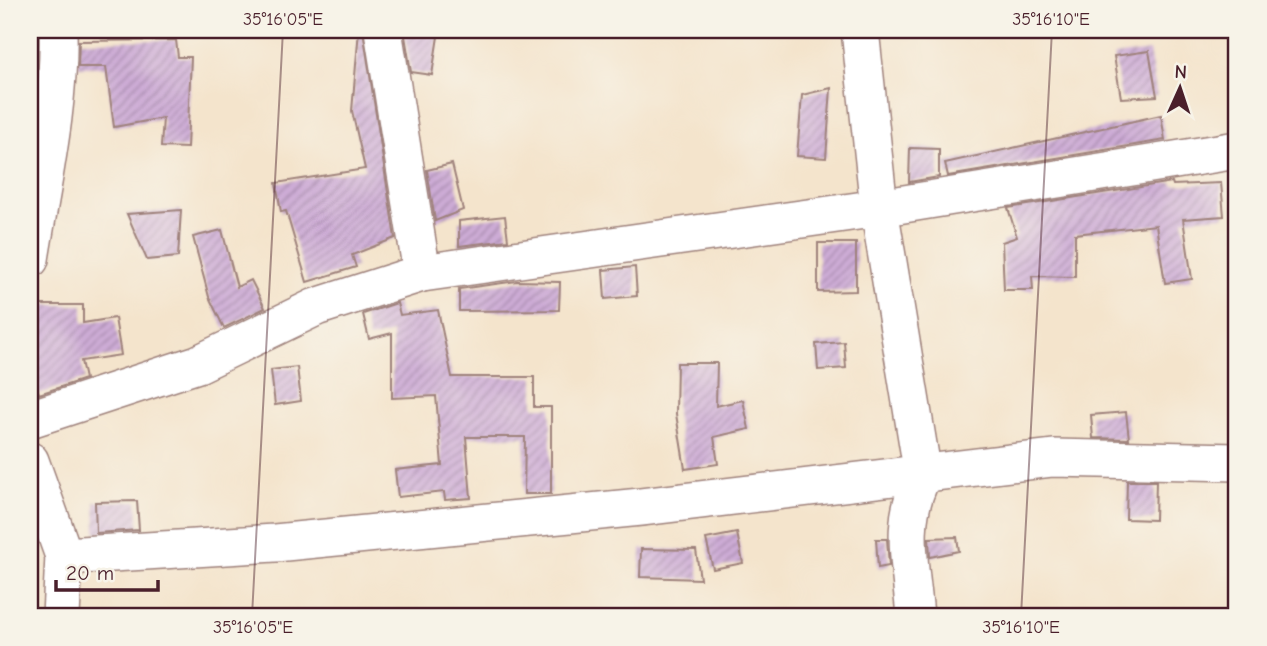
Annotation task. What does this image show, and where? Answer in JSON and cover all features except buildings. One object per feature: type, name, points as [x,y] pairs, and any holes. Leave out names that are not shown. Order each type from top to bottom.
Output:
[{"type":"street","points":[[30,258],[51,131],[59,59],[58,30]]},
{"type":"street","points":[[383,30],[422,273]]},
{"type":"street","points":[[860,30],[879,208],[923,475],[911,498],[907,526],[915,616]]},
{"type":"street","points":[[30,419],[198,364],[316,307],[422,273],[879,208],[1237,150]]},
{"type":"street","points":[[64,556],[275,543],[641,507],[1053,458],[1237,462]]},
{"type":"street","points":[[30,461],[64,556],[61,616]]}]
